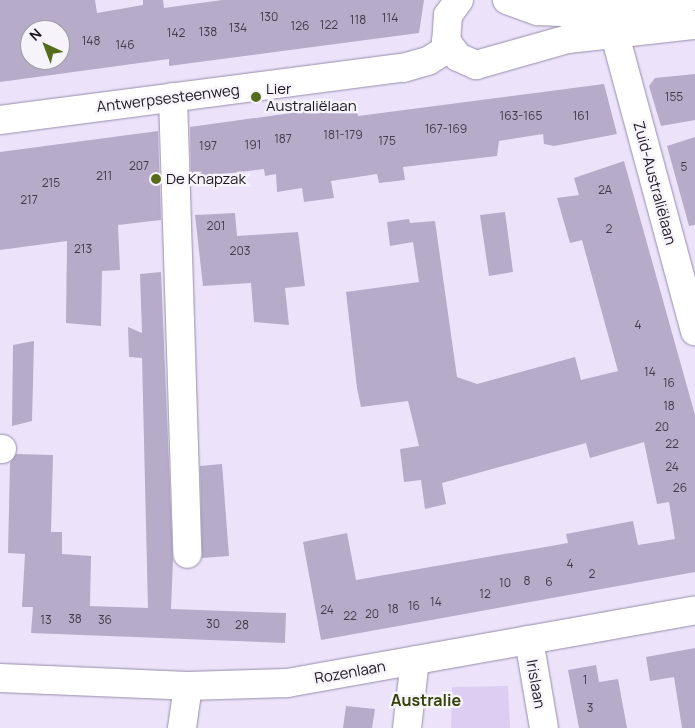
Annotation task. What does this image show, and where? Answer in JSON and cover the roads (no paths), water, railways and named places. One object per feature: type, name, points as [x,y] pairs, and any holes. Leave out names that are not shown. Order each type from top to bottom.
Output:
[{"type":"street","points":[[459,0],[444,26],[450,47],[467,63],[487,65],[531,47],[615,34],[695,25]]},
{"type":"street","points":[[506,0],[538,12],[584,13],[659,8],[685,0]]},
{"type":"street","name":"Zuid-Australiëlaan","points":[[615,34],[695,331]]},
{"type":"street","name":"Antwerpsesteenweg","points":[[0,120],[403,68],[428,61],[450,47]]},
{"type":"street","points":[[173,97],[187,554]]},
{"type":"street","name":"Rozenlaan","points":[[0,678],[188,686],[287,683],[695,610]]},
{"type":"street","name":"Irislaan","points":[[529,640],[544,728]]},
{"type":"street","points":[[407,728],[415,660]]},
{"type":"street","points":[[182,728],[188,686]]},
{"type":"place","name":"Lier Australiëlaan","points":[[256,97]]},
{"type":"place","name":"De Knapzak","points":[[156,179]]},
{"type":"district","name":"Australie","points":[[426,700]]}]
